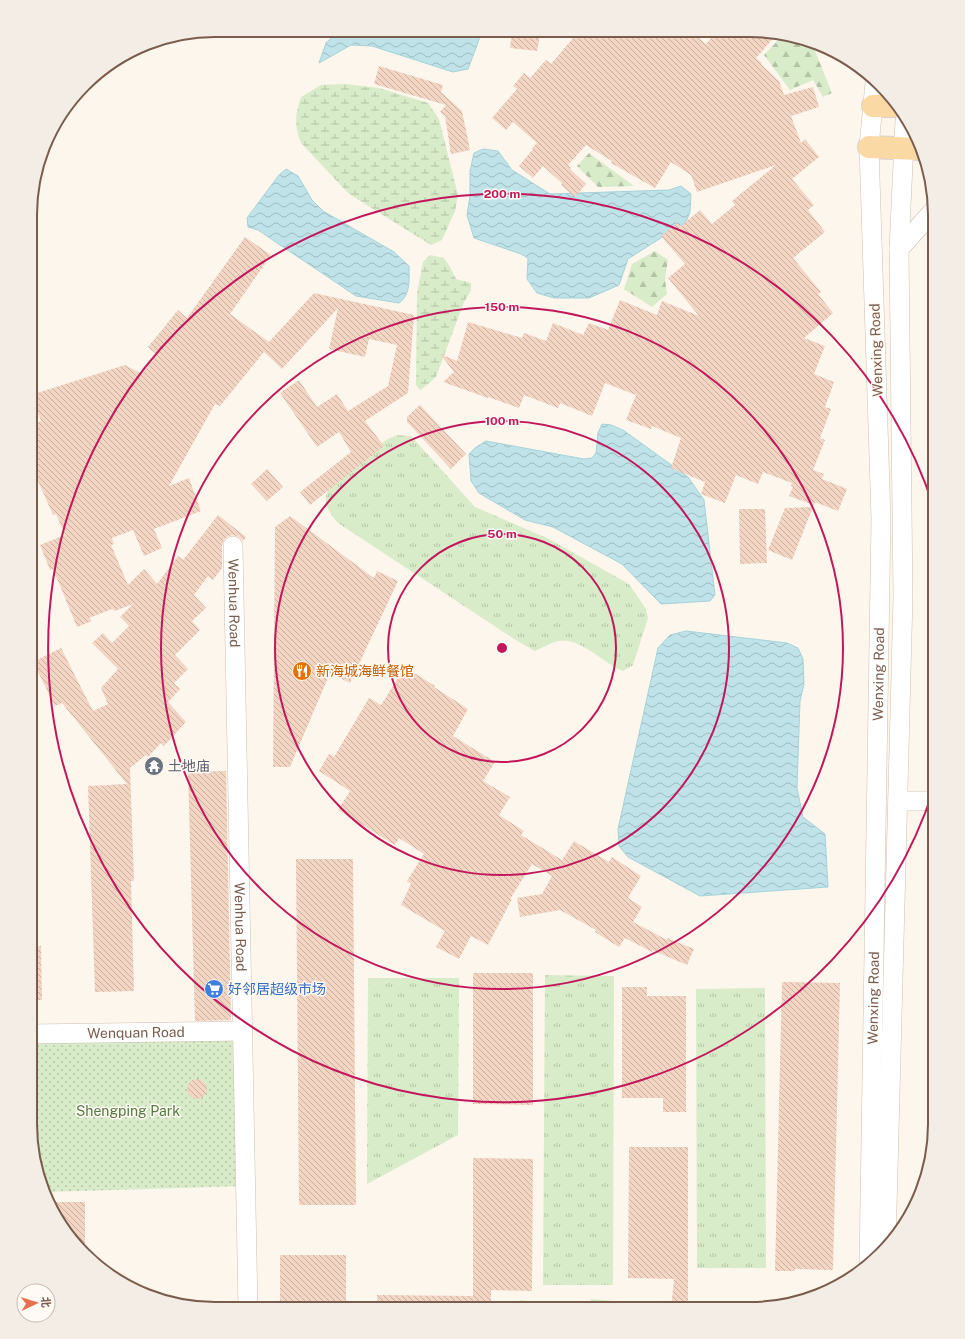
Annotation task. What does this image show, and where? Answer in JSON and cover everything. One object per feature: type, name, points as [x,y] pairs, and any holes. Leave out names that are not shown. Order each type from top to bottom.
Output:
[{"type":"main road","points":[[870,147],[912,148]]},
{"type":"street","name":"Wenxing Road","points":[[869,1256],[881,519],[870,147],[884,106],[878,92]]},
{"type":"street","name":"Wenxing Road","points":[[886,1238],[903,597],[899,249],[912,148],[908,133]]},
{"type":"street","points":[[899,249],[928,217]]},
{"type":"street","name":"Wenhua Road","points":[[233,546],[248,1302]]},
{"type":"street","points":[[898,802],[928,801]]},
{"type":"street","points":[[874,964],[893,964]]},
{"type":"street","name":"Wenquan Road","points":[[37,1034],[243,1031]]},
{"type":"green space","points":[[779,39],[807,46],[814,49],[832,93],[823,97],[813,80],[790,90],[764,55]]},
{"type":"green space","points":[[345,84],[379,88],[428,103],[439,119],[458,195],[455,211],[442,240],[431,245],[349,194],[301,143],[297,131],[296,120],[297,109],[301,97],[321,85]]},
{"type":"green space","points":[[589,153],[634,186],[598,187],[577,166]]},
{"type":"green space","points":[[655,251],[668,260],[665,279],[667,294],[652,307],[624,289],[632,264]]},
{"type":"green space","points":[[430,255],[444,258],[456,279],[471,283],[471,291],[464,302],[436,377],[420,390],[416,385],[417,293],[423,262]]},
{"type":"green space","points":[[397,435],[411,436],[475,507],[547,538],[629,584],[646,609],[648,618],[633,665],[623,671],[574,642],[558,641],[535,651],[514,639],[338,523],[327,506],[326,496],[330,486],[386,440]]},
{"type":"green space","points":[[545,975],[614,976],[613,1285],[543,1285]]},
{"type":"green space","points":[[368,978],[459,978],[458,1135],[367,1184]]},
{"type":"green space","points":[[765,988],[766,1268],[697,1268],[696,989]]},
{"type":"green space","name":"Shengping Park","points":[[243,1031],[246,1186],[51,1192],[46,1181],[40,1159],[37,1135],[37,1034]]},
{"type":"green space","points":[[591,1299],[627,1302],[591,1302]]},
{"type":"green space","points":[[520,1300],[536,1302],[520,1302]]},
{"type":"water","points":[[332,37],[479,37],[468,69],[453,72],[372,46],[351,45],[319,63],[326,43]]},
{"type":"water","points":[[483,149],[498,151],[512,170],[550,194],[669,190],[681,186],[691,194],[690,212],[686,222],[628,259],[619,285],[589,298],[554,298],[537,293],[527,279],[528,258],[521,254],[474,238],[467,215],[470,196],[470,171],[474,153]]},
{"type":"water","points":[[286,169],[298,176],[312,200],[323,211],[394,252],[409,266],[409,281],[406,295],[399,303],[356,296],[258,230],[248,227],[247,218],[279,175]]},
{"type":"water","points":[[602,424],[611,425],[623,430],[688,477],[704,500],[715,595],[710,601],[661,604],[622,564],[553,527],[525,520],[479,493],[471,481],[469,454],[486,441],[584,459],[592,458],[596,453],[598,433]]},
{"type":"water","points":[[686,631],[787,643],[798,648],[803,659],[804,684],[800,701],[797,788],[803,817],[825,834],[828,887],[700,896],[628,857],[619,846],[618,829],[658,648],[670,635]]},
{"type":"building","points":[[511,37],[540,37],[537,51],[510,48]]},
{"type":"building","points":[[574,37],[698,37],[706,44],[712,37],[761,37],[773,39],[756,58],[779,81],[784,95],[813,87],[819,107],[791,116],[801,143],[805,139],[819,157],[792,179],[814,205],[808,210],[825,232],[793,258],[821,292],[818,294],[833,313],[804,338],[825,346],[814,374],[834,382],[825,407],[831,409],[820,438],[825,440],[813,470],[824,474],[822,479],[847,489],[838,511],[815,502],[814,505],[789,496],[793,487],[791,486],[792,483],[763,472],[758,484],[736,475],[725,503],[701,494],[705,482],[671,468],[681,438],[652,426],[651,429],[626,420],[636,395],[605,383],[592,416],[560,403],[558,408],[524,395],[519,408],[443,382],[454,372],[440,354],[457,361],[468,322],[522,338],[524,333],[546,341],[553,323],[583,335],[589,323],[608,330],[620,300],[657,315],[662,301],[699,316],[668,278],[685,264],[661,236],[677,223],[680,227],[700,210],[712,224],[735,205],[732,201],[776,165],[697,192],[691,175],[671,162],[655,188],[611,163],[612,161],[586,145],[568,165],[571,168],[570,169],[586,184],[575,197],[543,166],[533,178],[519,166],[537,143],[513,122],[506,130],[492,118],[517,89],[513,86],[524,73],[530,78],[546,60],[551,64]]},
{"type":"building","points":[[379,66],[443,85],[441,92],[462,111],[470,150],[451,154],[445,116],[440,112],[446,105],[374,84]]},
{"type":"building","points":[[245,237],[271,255],[230,314],[269,342],[314,293],[414,315],[408,393],[365,421],[384,446],[310,505],[300,492],[351,452],[339,432],[317,447],[280,393],[299,380],[317,407],[337,394],[348,411],[388,386],[397,345],[369,339],[365,357],[329,349],[338,308],[282,369],[264,352],[220,406],[215,404],[169,486],[189,478],[201,511],[154,529],[162,548],[144,556],[133,530],[112,538],[114,544],[111,545],[128,585],[144,569],[157,584],[178,556],[183,560],[218,515],[246,537],[243,541],[239,537],[233,535],[228,536],[224,540],[222,546],[222,568],[213,580],[208,576],[194,595],[206,608],[192,621],[200,630],[175,655],[188,669],[174,683],[180,689],[168,702],[186,722],[164,746],[161,743],[148,757],[146,755],[130,768],[134,881],[131,881],[134,991],[95,992],[88,786],[127,784],[62,703],[55,706],[37,670],[37,660],[61,648],[93,711],[108,704],[101,688],[118,669],[92,643],[103,633],[112,643],[129,626],[120,617],[133,604],[115,611],[112,609],[89,618],[92,621],[77,627],[53,569],[50,570],[40,545],[65,535],[56,514],[53,515],[37,479],[37,423],[41,421],[37,411],[37,393],[125,365],[142,374],[157,355],[148,347],[178,310],[187,318]]},
{"type":"building","points":[[420,405],[466,454],[451,469],[407,422],[407,417]]},
{"type":"building","points":[[267,469],[283,487],[267,501],[251,484]]},
{"type":"building","points":[[813,507],[792,560],[768,550],[785,508]]},
{"type":"building","points":[[739,509],[765,509],[767,563],[740,564]]},
{"type":"building","name":"新海城海鲜餐馆","points":[[290,516],[374,578],[377,571],[398,581],[350,683],[330,673],[290,767],[273,767],[275,527]]},
{"type":"building","points":[[405,667],[468,709],[453,736],[495,762],[483,781],[510,797],[499,815],[524,831],[521,835],[562,860],[574,841],[609,862],[612,857],[641,876],[628,898],[642,907],[633,922],[667,940],[667,938],[694,949],[687,965],[652,950],[652,952],[625,938],[619,947],[595,932],[596,930],[560,910],[520,917],[517,898],[542,894],[552,876],[532,864],[510,899],[512,899],[488,945],[471,936],[459,959],[436,947],[445,931],[401,905],[411,884],[407,881],[424,854],[399,838],[395,845],[338,810],[350,791],[319,771],[329,754],[334,757],[369,698],[381,705]]},
{"type":"building","points":[[226,771],[231,1020],[195,1021],[188,772]]},
{"type":"building","points":[[296,859],[353,859],[356,1205],[299,1205]]},
{"type":"building","points":[[37,946],[41,946],[42,1000],[37,1000]]},
{"type":"building","points":[[473,973],[533,973],[533,1105],[473,1104]]},
{"type":"building","points":[[782,982],[840,983],[833,1270],[795,1269],[795,1271],[775,1271]]},
{"type":"building","points":[[622,987],[647,987],[647,996],[686,996],[686,1112],[663,1112],[663,1098],[622,1098]]},
{"type":"building","points":[[197,1079],[204,1082],[207,1089],[204,1096],[197,1099],[190,1096],[187,1089],[190,1082]]},
{"type":"building","points":[[629,1147],[688,1147],[688,1302],[672,1302],[674,1279],[628,1278]]},
{"type":"building","points":[[473,1158],[533,1159],[532,1291],[491,1290],[491,1302],[377,1302],[377,1295],[473,1296]]},
{"type":"building","points":[[55,1202],[85,1202],[85,1246],[67,1223]]},
{"type":"building","points":[[280,1255],[346,1255],[346,1302],[280,1302]]},
{"type":"place","name":"新海城海鲜餐馆","points":[[302,671]]},
{"type":"place","name":"土地庙","points":[[154,766]]},
{"type":"place","name":"好邻居超级市场","points":[[214,989]]}]
